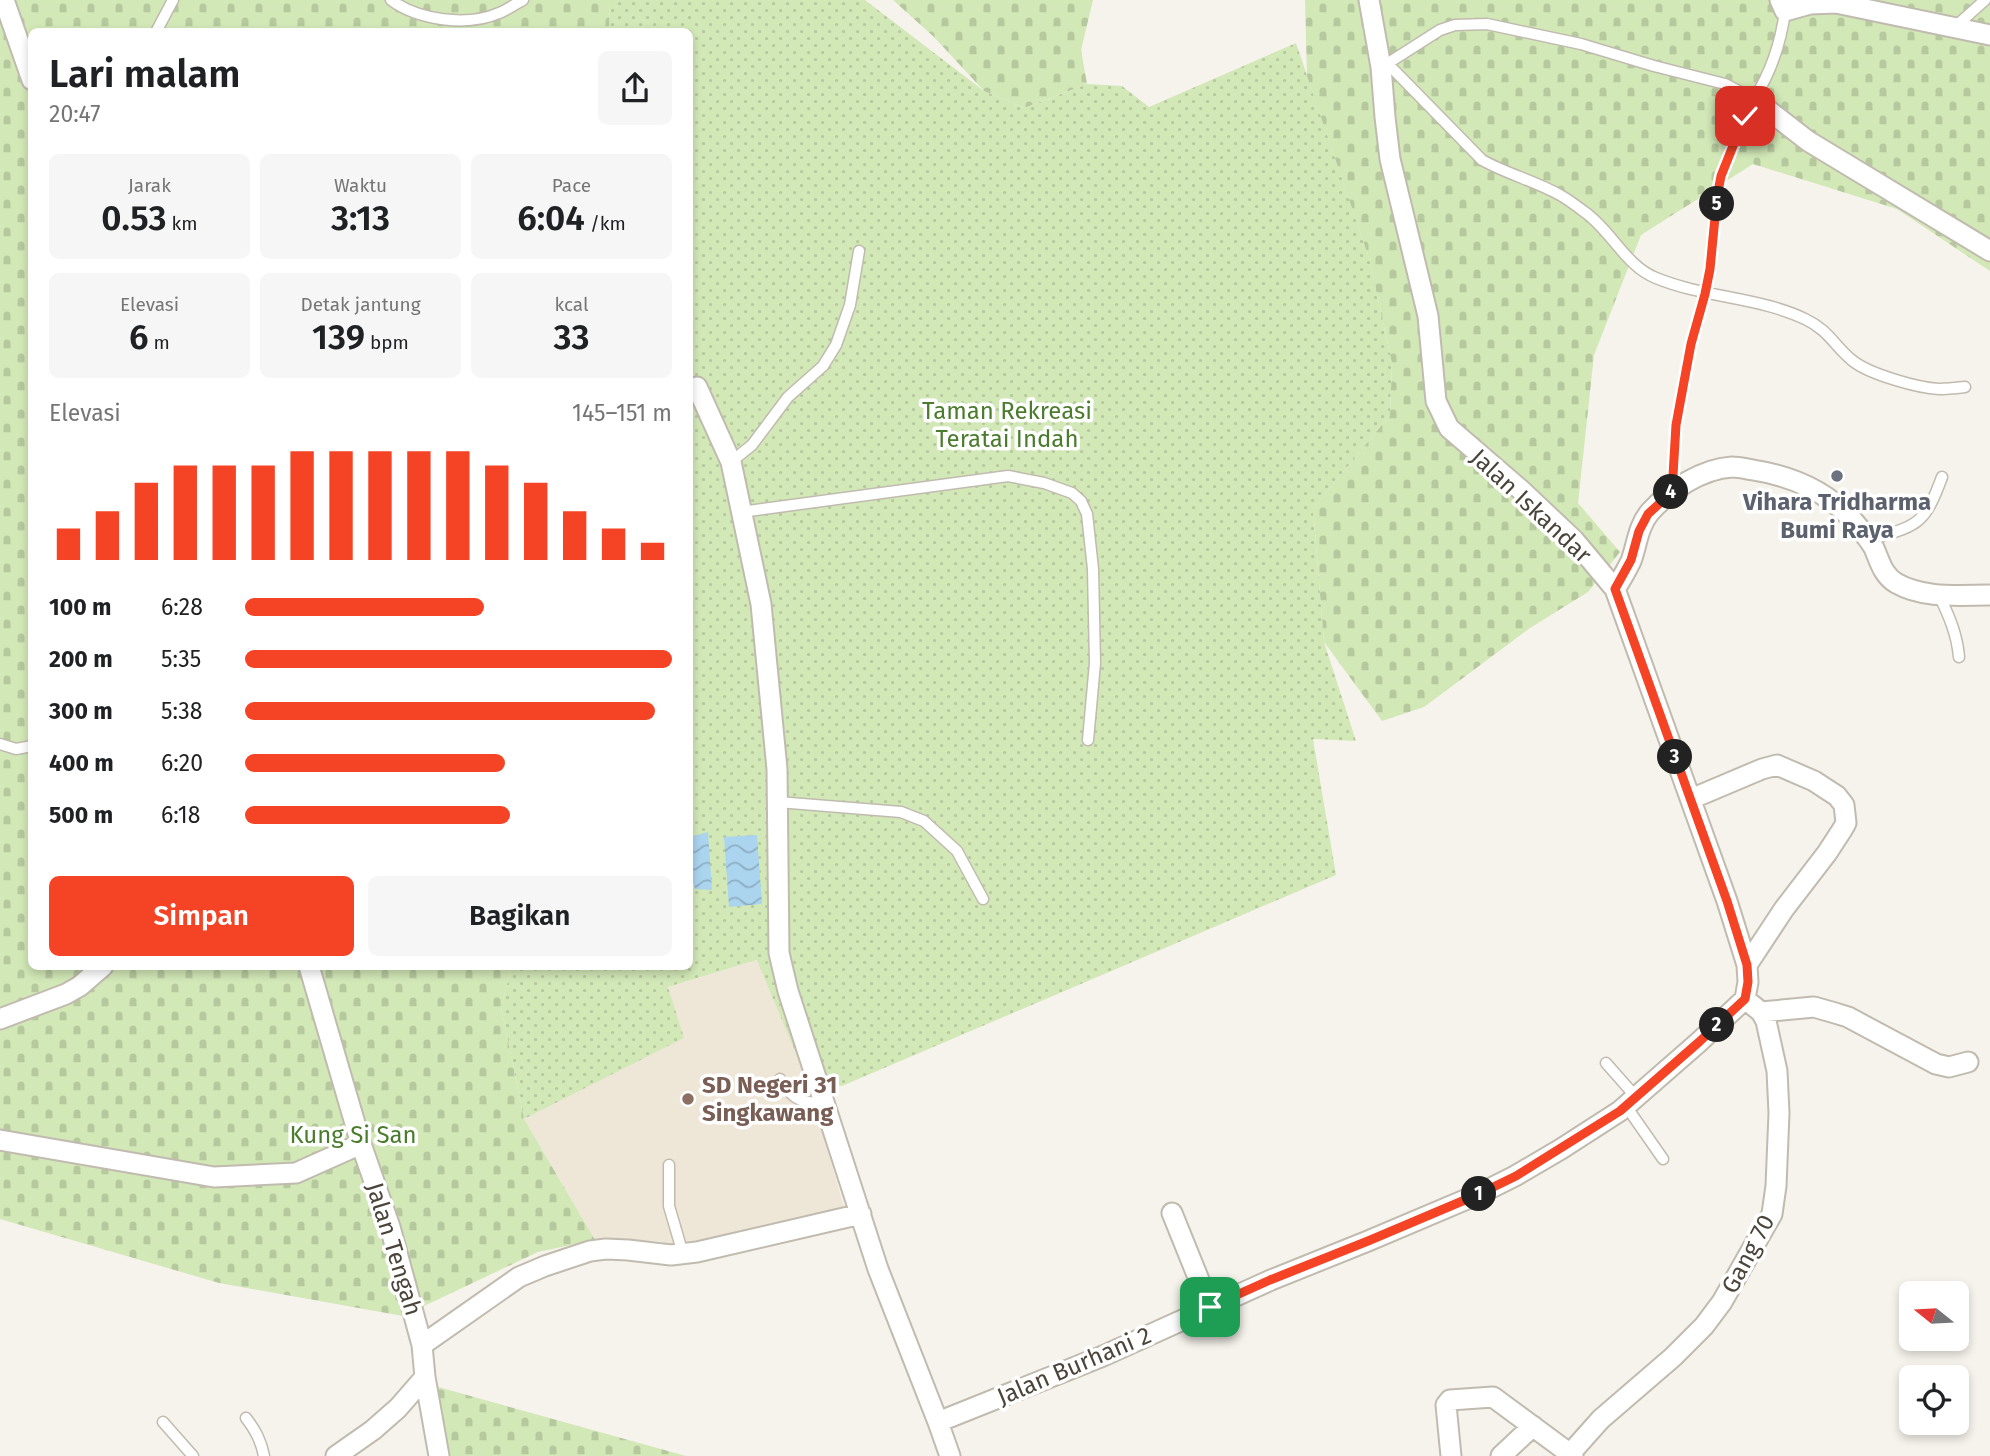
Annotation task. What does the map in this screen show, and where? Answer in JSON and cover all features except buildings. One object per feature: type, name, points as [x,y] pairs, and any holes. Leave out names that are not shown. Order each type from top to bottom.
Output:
[{"type":"street","points":[[4,0],[28,69]]},
{"type":"street","name":"Jalan Iskandar","points":[[1369,0],[1384,65],[1385,117],[1390,159],[1428,316],[1436,401],[1448,428],[1521,490],[1574,540],[1615,589],[1727,901],[1747,965],[1745,999]]},
{"type":"street","points":[[1783,5],[1836,3],[1990,35]]},
{"type":"street","points":[[1754,99],[1808,141],[1990,251]]},
{"type":"street","points":[[697,387],[731,462],[761,604],[777,769],[779,953],[788,991],[878,1269],[950,1456]]},
{"type":"street","points":[[1615,589],[1631,560],[1639,531],[1648,514],[1672,492],[1709,472],[1732,467],[1772,473],[1801,483],[1828,498],[1853,521],[1868,540],[1885,573],[1894,582],[1911,590],[1939,595],[1990,595]]},
{"type":"street","points":[[1691,799],[1777,765],[1814,780],[1844,805],[1846,823],[1842,830],[1747,965]]},
{"type":"street","points":[[0,1020],[66,994],[98,970]]},
{"type":"street","name":"Jalan Tengah","points":[[310,970],[361,1144],[390,1227],[422,1345],[439,1456]]},
{"type":"street","points":[[1745,999],[1761,1012],[1814,1007],[1848,1017],[1936,1064],[1949,1067],[1968,1062]]},
{"type":"street","name":"Jalan Burhani 2","points":[[938,1422],[1103,1356],[1270,1280],[1368,1241],[1516,1176],[1631,1101],[1745,999]]},
{"type":"street","name":"Gang 70","points":[[1570,1455],[1601,1419],[1673,1357],[1704,1326],[1723,1302],[1772,1214],[1776,1186],[1779,1098],[1772,1046],[1761,1012]]},
{"type":"street","points":[[0,1140],[214,1177],[296,1173],[361,1144]]},
{"type":"street","points":[[1172,1213],[1210,1307]]},
{"type":"street","points":[[422,1345],[519,1278],[544,1266],[590,1251],[606,1249],[683,1254],[861,1214]]},
{"type":"street","points":[[336,1456],[398,1408],[425,1377]]},
{"type":"street","points":[[1451,1456],[1446,1405],[1450,1400],[1493,1397],[1570,1455]]},
{"type":"street","points":[[1501,1456],[1533,1426]]},
{"type":"lane","points":[[158,28],[173,0]]},
{"type":"lane","points":[[391,0],[408,10],[439,19],[473,20],[497,14],[523,0]]},
{"type":"lane","points":[[1954,28],[1985,0]]},
{"type":"lane","points":[[1672,492],[1676,425],[1691,344],[1705,294],[1721,176],[1738,131],[1765,82],[1778,47],[1783,5]]},
{"type":"lane","points":[[1754,99],[1726,84],[1581,44],[1487,24],[1455,24],[1440,30],[1384,65],[1482,160],[1559,194],[1590,216],[1634,264],[1653,278],[1705,294],[1774,307],[1807,320],[1827,333],[1851,360],[1863,368],[1913,385],[1938,389],[1965,387]]},
{"type":"lane","points":[[731,462],[752,445],[788,397],[823,366],[836,345],[850,305],[859,251]]},
{"type":"lane","points":[[741,512],[1008,476],[1044,483],[1072,493],[1081,501],[1087,514],[1093,569],[1095,663],[1088,740]]},
{"type":"lane","points":[[1868,540],[1917,523],[1931,506],[1942,477]]},
{"type":"lane","points":[[1939,595],[1954,630],[1959,657]]},
{"type":"lane","points":[[0,744],[16,749],[28,747]]},
{"type":"lane","points":[[778,802],[901,812],[925,821],[957,850],[983,899]]},
{"type":"lane","points":[[1606,1063],[1663,1159]]},
{"type":"lane","points":[[780,1079],[789,1093],[796,1098],[825,1104]]},
{"type":"lane","points":[[669,1165],[669,1206],[683,1254]]},
{"type":"lane","points":[[246,1418],[261,1441],[264,1456]]},
{"type":"lane","points":[[163,1422],[193,1456]]},
{"type":"shaded area","name":"SD Negeri 31 Singkawang","points":[[758,960],[807,1080],[845,1210],[693,1253],[659,1241],[595,1240],[524,1119],[683,1038],[668,987]]},
{"type":"green space","name":"Kung Si San","points":[[0,0],[610,0],[609,28],[28,28],[28,970],[511,970],[501,1007],[524,1119],[595,1240],[538,1252],[403,1316],[219,1283],[0,1219]]},
{"type":"green space","name":"Taman Rekreasi Teratai Indah","points":[[610,0],[865,0],[984,91],[1024,108],[1087,84],[1122,86],[1149,107],[1296,43],[1369,258],[1392,363],[1390,415],[1313,509],[1324,642],[1356,741],[1313,739],[1336,875],[842,1086],[807,1080],[757,960],[668,987],[684,1038],[524,1119],[501,1007],[511,970],[693,970],[693,28],[609,28]]},
{"type":"green space","points":[[893,0],[1093,0],[1081,50],[1087,84],[1024,108],[984,91],[934,37]]},
{"type":"green space","points":[[1305,0],[1990,0],[1990,271],[1897,209],[1753,164],[1641,235],[1594,355],[1578,503],[1620,552],[1588,592],[1530,628],[1424,707],[1382,721],[1324,642],[1313,509],[1390,415],[1392,363],[1369,258],[1307,76]]},
{"type":"green space","points":[[431,1385],[686,1456],[441,1456]]},
{"type":"water","points":[[708,832],[712,890],[695,889],[693,836]]},
{"type":"water","points":[[757,835],[762,904],[729,907],[724,837]]},
{"type":"place","name":"Vihara Tridharma Bumi Raya","points":[[1837,476]]},
{"type":"place","name":"SD Negeri 31 Singkawang","points":[[688,1099]]},
{"type":"route","points":[[1210,1307],[1516,1176],[1620,1111],[1745,999],[1747,965],[1727,901],[1615,589],[1631,560],[1639,531],[1648,514],[1672,492],[1676,425],[1691,344],[1710,269],[1721,176],[1745,116]]}]
